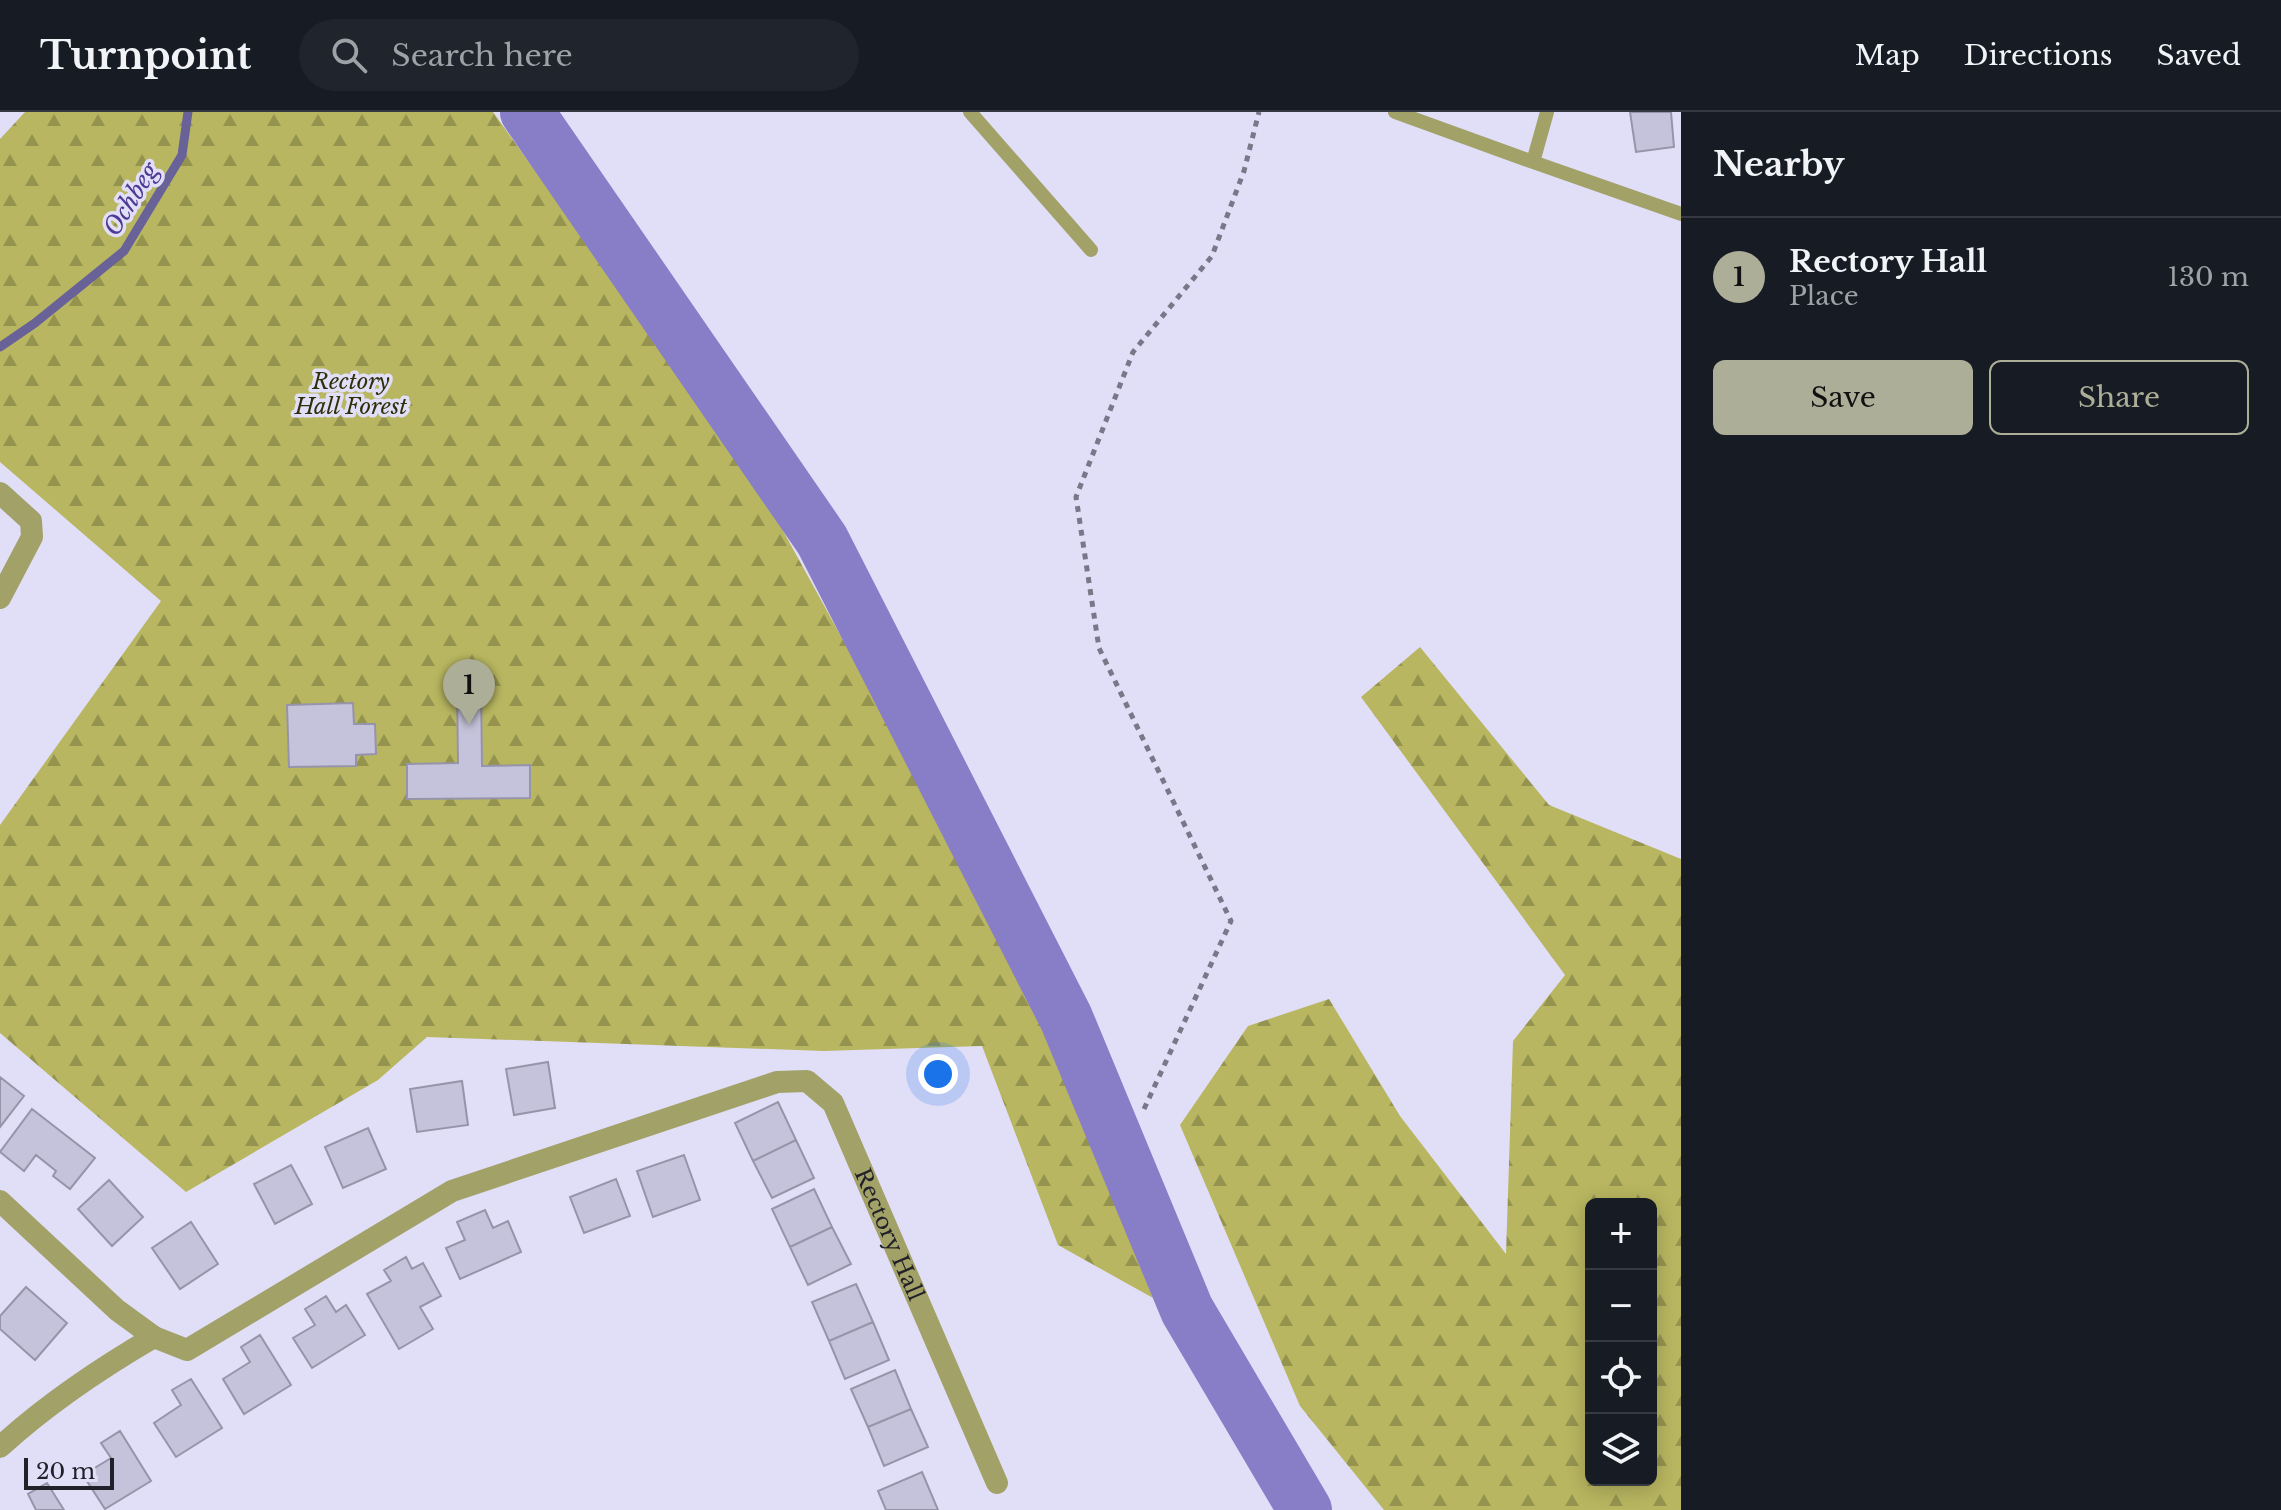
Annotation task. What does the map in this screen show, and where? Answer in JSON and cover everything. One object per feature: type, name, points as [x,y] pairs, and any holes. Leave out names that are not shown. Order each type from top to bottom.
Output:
[{"type":"street","points":[[0,493],[31,521],[32,537],[0,598]]},
{"type":"street","name":"Rectory Hall","points":[[0,1201],[117,1310],[154,1337],[187,1350],[452,1191],[777,1082],[807,1081],[833,1103],[997,1483]]},
{"type":"street","points":[[0,1447],[32,1418],[102,1367],[154,1337]]},
{"type":"lane","points":[[970,112],[1091,250]]},
{"type":"lane","points":[[1395,112],[1681,214]]},
{"type":"lane","points":[[1533,162],[1547,112]]},
{"type":"path","points":[[1144,1109],[1231,921],[1099,648],[1076,497],[1133,352],[1212,256],[1244,171],[1259,112]]},
{"type":"green space","name":"Rectory Hall Forest","points":[[25,112],[493,112],[748,467],[1023,968],[1153,1298],[1058,1245],[982,1046],[824,1051],[427,1037],[378,1080],[186,1192],[0,1033],[0,825],[161,601],[0,462],[0,139]],"holes":[[[458,686],[481,687],[482,766],[530,765],[530,798],[407,799],[407,764],[458,763]],[[353,703],[354,724],[375,724],[376,754],[356,755],[356,766],[289,767],[287,705]]]},
{"type":"green space","points":[[1420,647],[1549,805],[1681,859],[1681,1510],[1384,1510],[1300,1406],[1180,1125],[1248,1026],[1329,999],[1400,1116],[1506,1254],[1513,1041],[1565,975],[1361,697]]},
{"type":"building","points":[[1630,112],[1671,112],[1674,147],[1636,152]]},
{"type":"building","points":[[457,686],[481,686],[482,766],[530,765],[530,798],[407,799],[407,764],[458,763]]},
{"type":"building","points":[[353,703],[354,724],[375,724],[376,754],[356,755],[356,766],[289,767],[287,705]]},
{"type":"building","points":[[548,1062],[555,1108],[514,1115],[506,1069]]},
{"type":"building","points":[[0,1077],[24,1096],[0,1127]]},
{"type":"building","points":[[462,1081],[468,1125],[417,1132],[410,1089]]},
{"type":"building","points":[[778,1102],[796,1140],[753,1161],[735,1123]]},
{"type":"building","points":[[32,1109],[95,1158],[70,1189],[53,1176],[56,1171],[36,1155],[24,1171],[0,1152]]},
{"type":"building","points":[[368,1128],[386,1169],[343,1188],[325,1147]]},
{"type":"building","points":[[796,1140],[814,1178],[772,1198],[753,1161]]},
{"type":"building","points":[[684,1155],[700,1200],[653,1217],[637,1171]]},
{"type":"building","points":[[291,1165],[312,1204],[275,1224],[254,1184]]},
{"type":"building","points":[[616,1179],[630,1216],[584,1233],[570,1197]]},
{"type":"building","points":[[109,1180],[143,1217],[112,1246],[78,1209]]},
{"type":"building","points":[[814,1189],[832,1227],[790,1247],[772,1209]]},
{"type":"building","points":[[485,1210],[493,1228],[508,1221],[521,1252],[460,1279],[446,1248],[465,1240],[457,1222]]},
{"type":"building","points":[[191,1222],[218,1264],[180,1289],[152,1248]]},
{"type":"building","points":[[832,1227],[851,1264],[808,1285],[790,1247]]},
{"type":"building","points":[[406,1257],[412,1269],[423,1263],[441,1296],[420,1307],[433,1329],[399,1349],[367,1294],[391,1281],[384,1270]]},
{"type":"building","points":[[856,1284],[873,1322],[829,1341],[812,1302]]},
{"type":"building","points":[[26,1287],[67,1323],[35,1360],[0,1329],[0,1316]]},
{"type":"building","points":[[326,1296],[336,1312],[346,1305],[365,1335],[312,1368],[293,1338],[315,1325],[305,1309]]},
{"type":"building","points":[[873,1322],[889,1360],[845,1379],[829,1341]]},
{"type":"building","points":[[260,1335],[291,1385],[244,1414],[223,1379],[250,1362],[241,1347]]},
{"type":"building","points":[[895,1370],[911,1409],[868,1427],[851,1389]]},
{"type":"building","points":[[191,1379],[222,1428],[176,1457],[154,1423],[181,1405],[172,1390]]},
{"type":"building","points":[[911,1409],[928,1447],[884,1466],[868,1427]]},
{"type":"building","points":[[120,1431],[151,1481],[105,1509],[83,1475],[111,1458],[101,1443]]},
{"type":"building","points":[[922,1472],[938,1510],[886,1510],[878,1491]]},
{"type":"building","points":[[47,1483],[64,1510],[36,1510],[28,1494]]},
{"type":"waterway","name":"Ochbeg","points":[[0,347],[35,323],[124,251],[182,155],[188,112]]},
{"type":"waterway","points":[[527,112],[822,540],[1066,1018],[1187,1310],[1305,1510]]},
{"type":"place","name":"Rectory Hall","points":[[469,725]]}]
